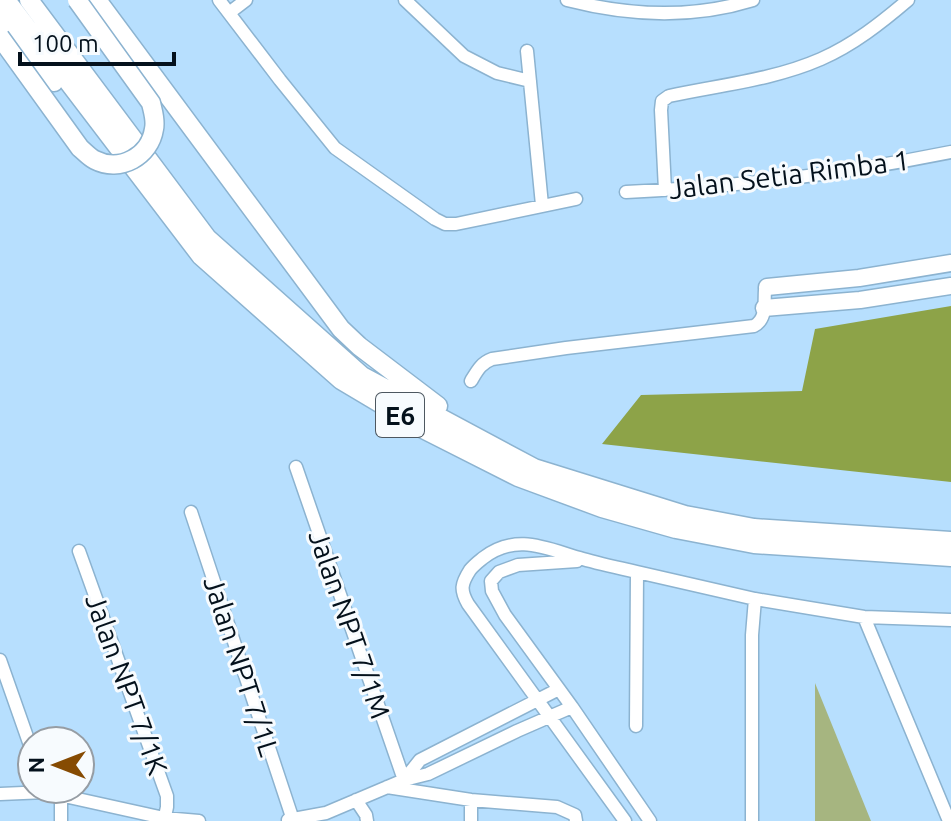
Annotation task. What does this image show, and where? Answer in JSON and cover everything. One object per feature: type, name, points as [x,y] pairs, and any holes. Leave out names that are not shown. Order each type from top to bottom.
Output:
[{"type":"highway","name":"E6","points":[[6,0],[201,256],[341,380],[425,430],[518,477],[602,508],[676,529],[754,544],[951,557]]},
{"type":"highway","name":"E6","points":[[29,0],[207,238],[362,376],[534,468],[685,515],[754,528],[951,541]]},
{"type":"highway","points":[[0,37],[80,148],[92,159],[103,163],[123,163],[134,159],[151,142],[155,117],[151,103],[77,0]]},
{"type":"highway","points":[[97,0],[341,329],[428,399],[534,468]]},
{"type":"highway","points":[[0,15],[76,108],[103,127]]},
{"type":"main road","points":[[767,287],[859,278],[951,263]]},
{"type":"main road","points":[[764,308],[860,300],[951,286]]},
{"type":"street","points":[[219,0],[335,148],[435,219],[445,224],[456,224],[576,199]]},
{"type":"street","points":[[229,13],[246,0]]},
{"type":"street","points":[[405,0],[464,56],[497,73],[530,81]]},
{"type":"street","points":[[567,0],[604,9],[685,13],[753,0]]},
{"type":"street","points":[[665,190],[662,101],[669,96],[767,77],[820,59],[857,40],[908,0]]},
{"type":"street","points":[[527,51],[542,205]]},
{"type":"street","name":"Jalan Setia Rimba 1","points":[[626,192],[802,178],[951,152]]},
{"type":"street","points":[[471,381],[479,368],[492,359],[758,324],[767,287]]},
{"type":"street","name":"Jalan NPT 7/1M","points":[[296,467],[404,780]]},
{"type":"street","name":"Jalan NPT 7/1L","points":[[191,512],[289,820]]},
{"type":"street","points":[[625,821],[462,593],[464,580],[473,566],[495,549],[529,543],[588,561],[755,599],[864,617],[951,620]]},
{"type":"street","name":"Jalan NPT 7/1K","points":[[79,551],[167,796],[164,820]]},
{"type":"street","points":[[588,561],[518,565],[499,572],[491,581],[492,591],[505,615],[650,821]]},
{"type":"street","points":[[636,726],[637,572]]},
{"type":"street","points":[[752,821],[752,635],[755,599]]},
{"type":"street","points":[[864,617],[949,821]]},
{"type":"street","points":[[0,660],[23,725]]},
{"type":"street","points":[[404,780],[420,760],[559,689]]},
{"type":"street","points":[[289,820],[326,813],[404,780],[428,774],[572,707]]},
{"type":"street","points":[[387,787],[471,800],[557,807],[575,815],[576,821]]},
{"type":"street","points":[[356,800],[367,821]]},
{"type":"street","points":[[471,800],[471,821]]},
{"type":"street","points":[[96,803],[164,820],[199,821]]},
{"type":"green space","points":[[951,306],[951,482],[602,444],[641,395],[802,391],[815,329]]},
{"type":"green space","points":[[815,683],[871,821],[815,821]]}]
